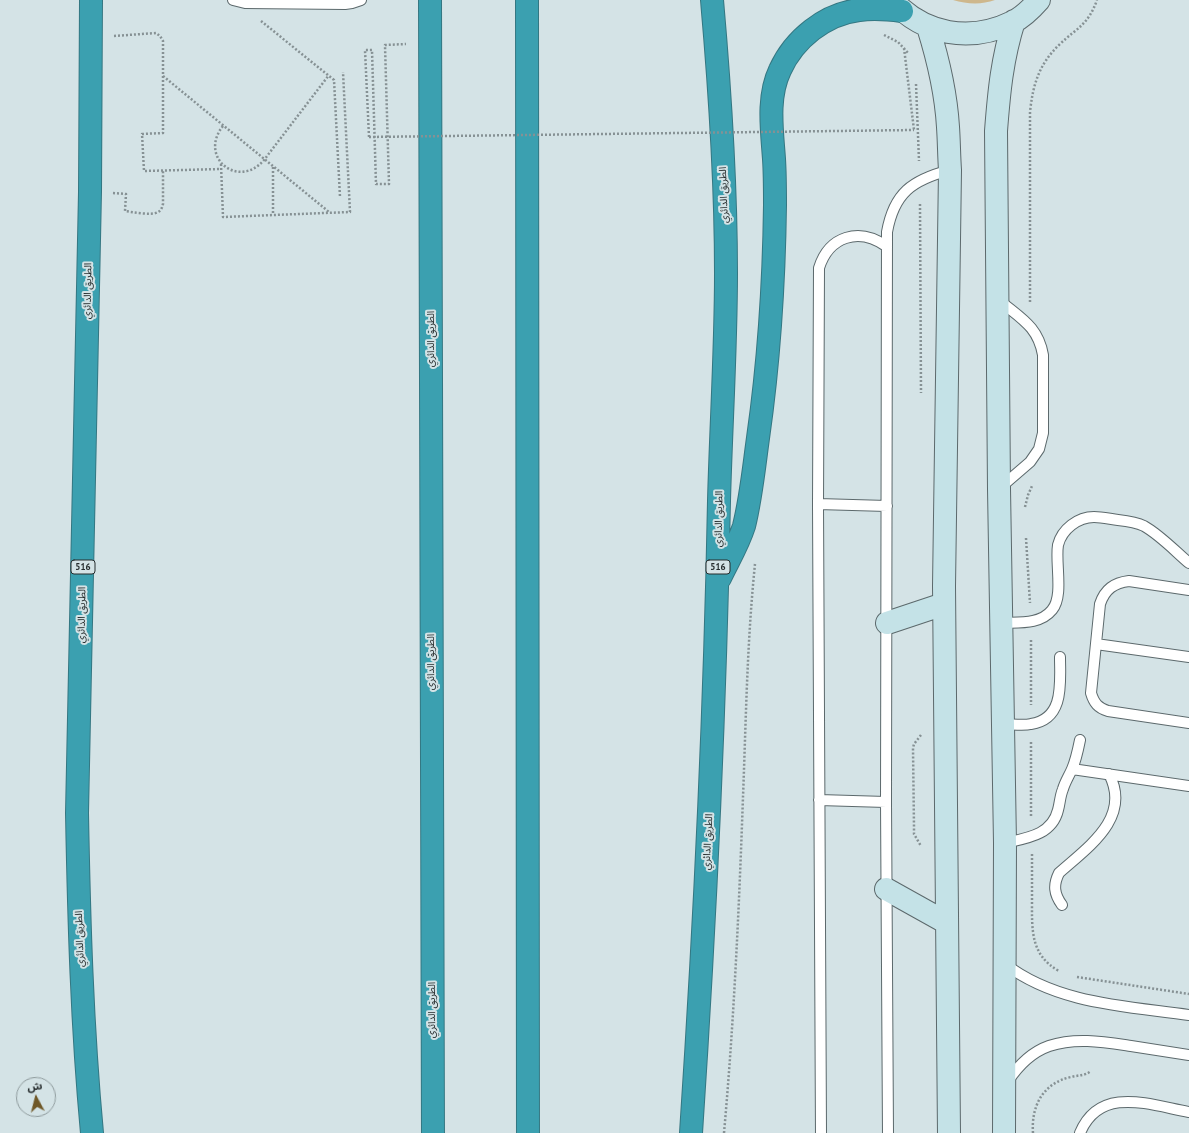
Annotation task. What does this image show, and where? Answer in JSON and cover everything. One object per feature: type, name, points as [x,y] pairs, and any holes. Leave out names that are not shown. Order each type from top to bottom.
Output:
[{"type":"highway","name":"الطريق الدائري","points":[[92,0],[90,192],[78,821],[78,908],[82,1002],[92,1133]]},
{"type":"highway","name":"الطريق الدائري","points":[[430,0],[433,1133]]},
{"type":"highway","points":[[527,0],[528,1133]]},
{"type":"highway","name":"الطريق الدائري","points":[[691,1133],[708,839],[718,582],[726,272],[725,196],[720,93],[712,0]]},
{"type":"highway","points":[[718,582],[732,556],[744,526],[762,407],[772,302],[775,238],[775,175],[771,110],[773,90],[779,70],[789,53],[802,38],[824,22],[837,15],[858,10],[897,5]]},
{"type":"street","points":[[897,5],[914,20],[928,27],[957,34],[986,32],[1014,21],[1029,10],[1039,0]]},
{"type":"street","points":[[1004,1133],[1005,843],[999,489],[996,131],[997,107],[1003,64],[1014,21]]},
{"type":"street","points":[[928,27],[937,57],[946,105],[950,170],[944,604],[949,1133]]},
{"type":"street","points":[[887,623],[944,604]]},
{"type":"street","points":[[886,890],[947,923]]},
{"type":"lane","points":[[233,0],[245,2],[345,4],[361,0]]},
{"type":"lane","points":[[888,1133],[886,890],[886,246],[890,217],[896,203],[905,191],[920,180],[950,170]]},
{"type":"lane","points":[[821,1133],[818,504],[819,268],[822,258],[828,249],[846,237],[867,236],[886,246]]},
{"type":"lane","points":[[998,299],[1033,330],[1041,344],[1043,355],[1043,433],[1039,449],[1030,462],[999,489]]},
{"type":"lane","points":[[818,504],[887,506]]},
{"type":"lane","points":[[1001,622],[1038,620],[1047,616],[1054,609],[1058,594],[1057,552],[1062,534],[1068,527],[1085,518],[1094,517],[1132,522],[1143,526],[1189,563]]},
{"type":"lane","points":[[1189,590],[1129,581],[1120,582],[1107,590],[1100,604],[1091,694],[1097,705],[1102,709],[1189,722]]},
{"type":"lane","points":[[1096,644],[1189,657]]},
{"type":"lane","points":[[1003,724],[1031,725],[1046,718],[1053,712],[1058,704],[1060,695],[1060,657]]},
{"type":"lane","points":[[1005,843],[1037,836],[1045,831],[1051,824],[1059,809],[1063,789],[1077,755],[1080,740]]},
{"type":"lane","points":[[1072,769],[1189,786]]},
{"type":"lane","points":[[1062,905],[1055,893],[1056,879],[1059,873],[1104,831],[1114,811],[1114,783],[1109,774]]},
{"type":"lane","points":[[820,800],[886,802]]},
{"type":"lane","points":[[1004,963],[1018,974],[1037,984],[1058,993],[1079,999],[1189,1015]]},
{"type":"lane","points":[[1004,1086],[1015,1070],[1030,1056],[1049,1046],[1072,1041],[1096,1041],[1189,1055]]},
{"type":"lane","points":[[1080,1133],[1083,1125],[1091,1115],[1100,1108],[1113,1103],[1126,1101],[1189,1112]]},
{"type":"path","points":[[256,2],[257,19],[334,80],[340,197]]},
{"type":"path","points":[[91,37],[156,33],[162,41],[162,133],[142,134],[144,171],[221,170]]},
{"type":"path","points":[[879,34],[891,37],[904,47],[911,56]]},
{"type":"path","points":[[430,43],[385,44],[389,184],[376,184],[372,50],[365,50],[369,137],[914,130],[904,47]]},
{"type":"path","points":[[223,126],[216,138],[215,144],[215,151],[221,164],[223,217],[350,212],[343,72]]},
{"type":"path","points":[[221,164],[233,171],[247,172],[260,165],[329,75]]},
{"type":"path","points":[[162,76],[330,212]]},
{"type":"path","points":[[916,82],[920,180],[921,396]]},
{"type":"path","points":[[790,127],[790,135]]},
{"type":"path","points":[[273,167],[273,215]]},
{"type":"path","points":[[90,192],[126,194],[125,211],[156,213],[162,209],[163,171]]},
{"type":"path","points":[[724,1133],[734,999],[749,644],[755,560]]},
{"type":"path","points":[[921,853],[921,845],[914,834],[913,748],[923,729]]},
{"type":"path","points":[[1033,1133],[1032,1120],[1036,1107],[1042,1095],[1050,1086],[1060,1080],[1071,1076],[1087,1074],[1091,1071]]},
{"type":"shaded area","points":[[953,0],[995,0],[984,3],[974,3]]}]
